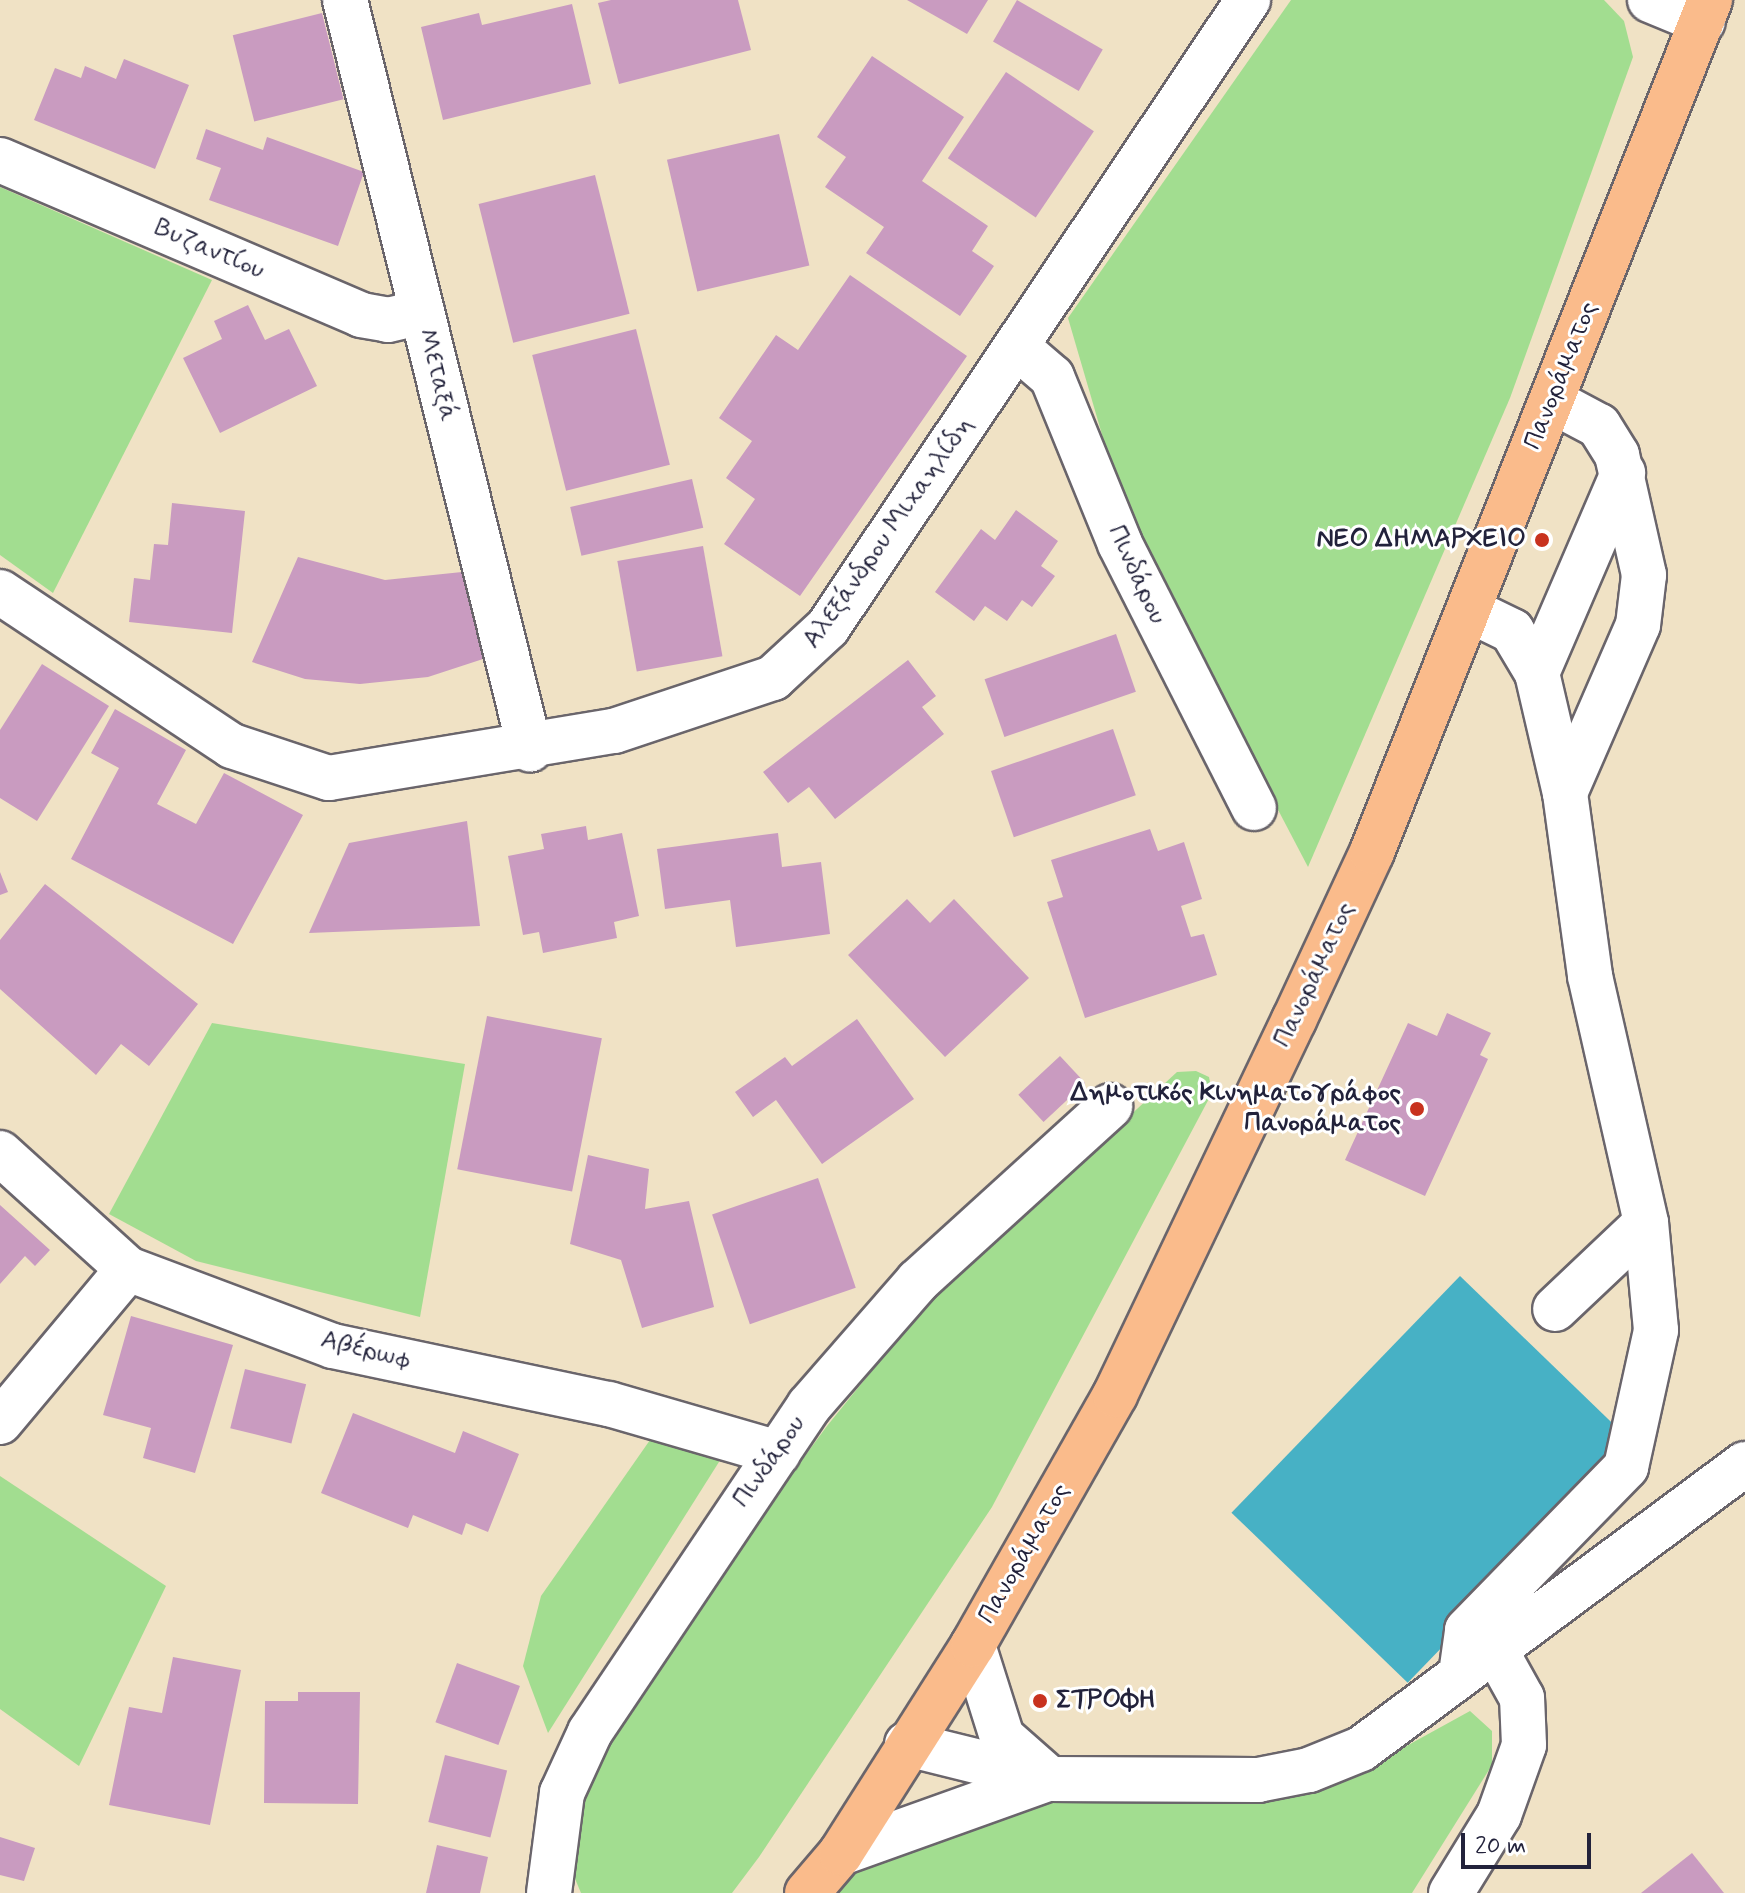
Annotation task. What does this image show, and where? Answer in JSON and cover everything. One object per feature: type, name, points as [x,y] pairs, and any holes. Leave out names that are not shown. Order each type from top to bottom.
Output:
[{"type":"main road","name":"Πανοράματος","points":[[807,1893],[841,1853],[907,1744],[973,1645],[1143,1338],[1372,852],[1706,11]]},
{"type":"street","name":"Μεταξά","points":[[345,0],[530,749]]},
{"type":"street","name":"Aλεξάνδρου Mιχαηλίδη","points":[[0,592],[208,732],[292,771],[369,777],[530,749],[702,706],[773,678],[805,655],[1017,347],[1248,0]]},
{"type":"street","points":[[1650,0],[1706,11]]},
{"type":"street","name":"Βυζαντίου","points":[[0,160],[361,315],[388,320],[422,312]]},
{"type":"street","name":"Πινδάρου","points":[[1017,347],[1052,377],[1120,544],[1254,808]]},
{"type":"street","points":[[1552,401],[1599,426],[1623,473],[1642,557],[1642,609],[1565,793]]},
{"type":"street","points":[[1537,673],[1623,473]]},
{"type":"street","points":[[1461,1674],[1467,1630],[1626,1467],[1656,1330],[1646,1223],[1590,976],[1565,793],[1537,673],[1512,631],[1469,610]]},
{"type":"street","name":"Πινδάρου","points":[[549,1893],[559,1805],[590,1732],[778,1453],[872,1328],[1110,1106]]},
{"type":"street","name":"Αβέρωφ","points":[[0,1153],[128,1269],[333,1346],[609,1404],[778,1453]]},
{"type":"street","points":[[1555,1309],[1646,1223]]},
{"type":"street","points":[[0,1422],[128,1269]]},
{"type":"street","points":[[907,1744],[1048,1779],[1244,1780],[1309,1770],[1361,1749],[1493,1646],[1745,1464]]},
{"type":"street","points":[[973,1645],[1002,1737],[1048,1779]]},
{"type":"street","points":[[1451,1893],[1499,1815],[1524,1745],[1522,1698],[1493,1646]]},
{"type":"street","points":[[841,1853],[1048,1779]]},
{"type":"green space","points":[[1291,0],[1604,0],[1624,21],[1633,57],[1510,398],[1308,867],[1154,573],[1115,479],[1068,318]]},
{"type":"green space","points":[[0,187],[212,280],[53,593],[0,555]]},
{"type":"green space","points":[[212,1023],[465,1064],[420,1317],[196,1261],[109,1214]]},
{"type":"green space","points":[[1196,1071],[1209,1077],[1212,1093],[992,1507],[759,1857],[732,1893],[581,1893],[568,1862],[571,1804],[685,1619],[827,1426],[927,1303],[1177,1072]]},
{"type":"green space","points":[[657,1430],[724,1454],[548,1733],[523,1666],[541,1596]]},
{"type":"green space","points":[[0,1476],[166,1586],[79,1766],[0,1709]]},
{"type":"green space","points":[[1470,1711],[1492,1731],[1492,1765],[1412,1893],[837,1893],[857,1867],[1052,1792],[1361,1771]]},
{"type":"water","points":[[1460,1276],[1636,1446],[1408,1683],[1231,1513]]},
{"type":"building","points":[[611,0],[738,0],[751,50],[619,84],[598,3]]},
{"type":"building","points":[[907,0],[988,0],[967,34]]},
{"type":"building","points":[[1017,0],[1103,49],[1079,91],[993,42]]},
{"type":"building","points":[[572,4],[591,84],[443,120],[421,27],[479,13],[482,25]]},
{"type":"building","points":[[322,13],[344,99],[254,122],[233,35]]},
{"type":"building","points":[[872,56],[964,117],[922,181],[988,226],[972,251],[994,266],[960,316],[866,253],[884,227],[825,187],[846,157],[817,137]]},
{"type":"building","points":[[124,59],[189,85],[155,169],[34,120],[55,68],[81,78],[85,66],[116,79]]},
{"type":"building","points":[[1006,72],[1094,131],[1036,217],[948,158]]},
{"type":"building","points":[[206,129],[263,150],[267,137],[364,172],[338,246],[209,200],[221,168],[196,159]]},
{"type":"building","points":[[779,134],[809,266],[697,291],[667,160]]},
{"type":"building","points":[[595,175],[630,314],[513,343],[479,204]]},
{"type":"building","points":[[850,275],[967,356],[800,596],[724,544],[755,499],[726,478],[752,441],[719,418],[776,335],[798,350]]},
{"type":"building","points":[[248,305],[265,340],[289,329],[317,386],[220,433],[183,358],[222,339],[214,321]]},
{"type":"building","points":[[636,329],[670,465],[566,491],[532,355]]},
{"type":"building","points":[[692,479],[703,528],[581,556],[570,507]]},
{"type":"building","points":[[172,503],[245,511],[232,633],[129,622],[134,578],[150,580],[154,544],[168,545]]},
{"type":"building","points":[[1016,510],[1058,541],[1041,566],[1055,576],[1032,607],[1022,600],[1007,621],[985,606],[974,621],[935,592],[981,529],[995,540]]},
{"type":"building","points":[[703,546],[722,656],[637,671],[617,561]]},
{"type":"building","points":[[298,557],[385,580],[462,572],[483,659],[428,677],[360,684],[305,679],[252,662]]},
{"type":"building","points":[[1116,634],[1136,692],[1004,737],[985,679]]},
{"type":"building","points":[[908,660],[936,696],[922,707],[944,734],[835,819],[809,787],[788,803],[763,772]]},
{"type":"building","points":[[42,664],[109,706],[37,821],[0,798],[0,730]]},
{"type":"building","points":[[115,709],[186,750],[157,804],[196,824],[224,773],[303,815],[233,944],[71,859],[119,768],[91,753]]},
{"type":"building","points":[[1113,729],[1136,795],[1014,837],[991,771]]},
{"type":"building","points":[[467,821],[480,926],[309,933],[349,843]]},
{"type":"building","points":[[586,826],[588,840],[622,833],[639,916],[614,922],[617,938],[543,953],[539,932],[523,935],[508,856],[544,849],[541,834]]},
{"type":"building","points":[[1150,829],[1158,851],[1184,842],[1202,899],[1181,906],[1191,937],[1204,934],[1217,975],[1085,1018],[1047,902],[1063,897],[1051,860]]},
{"type":"building","points":[[778,833],[782,867],[821,862],[830,934],[736,947],[730,900],[665,909],[657,849]]},
{"type":"building","points":[[0,872],[8,892],[0,895]]},
{"type":"building","points":[[45,884],[198,1004],[149,1066],[121,1044],[96,1075],[0,989],[0,940]]},
{"type":"building","points":[[907,899],[930,923],[954,899],[1029,978],[945,1057],[848,955]]},
{"type":"building","name":"Δημοτικός Κινηματογράφος Πανοράματος","points":[[1447,1013],[1491,1033],[1480,1055],[1488,1059],[1425,1196],[1345,1160],[1408,1023],[1437,1036]]},
{"type":"building","points":[[487,1016],[602,1038],[572,1191],[457,1169]]},
{"type":"building","points":[[857,1019],[914,1099],[822,1164],[776,1100],[753,1117],[735,1092],[785,1057],[792,1066]]},
{"type":"building","points":[[1060,1056],[1085,1083],[1044,1122],[1018,1095]]},
{"type":"building","points":[[588,1155],[649,1169],[645,1209],[689,1201],[714,1307],[642,1328],[621,1260],[570,1244]]},
{"type":"building","points":[[818,1178],[856,1288],[750,1324],[712,1214]]},
{"type":"building","points":[[0,1205],[50,1250],[35,1266],[25,1256],[0,1284]]},
{"type":"building","points":[[131,1316],[233,1345],[195,1473],[143,1458],[151,1428],[103,1415]]},
{"type":"building","points":[[245,1369],[306,1384],[291,1443],[230,1428]]},
{"type":"building","points":[[353,1413],[455,1453],[463,1431],[519,1454],[488,1532],[466,1523],[462,1535],[413,1515],[408,1528],[321,1493]]},
{"type":"building","points":[[173,1657],[241,1670],[210,1825],[109,1805],[129,1707],[162,1713]]},
{"type":"building","points":[[457,1663],[520,1686],[498,1745],[435,1722]]},
{"type":"building","points":[[298,1692],[360,1692],[358,1804],[264,1803],[265,1701],[298,1701]]},
{"type":"building","points":[[445,1755],[507,1770],[490,1837],[428,1822]]},
{"type":"building","points":[[0,1837],[35,1848],[24,1881],[0,1875]]},
{"type":"building","points":[[437,1845],[488,1857],[480,1893],[426,1893]]},
{"type":"building","points":[[1692,1853],[1724,1893],[1641,1893]]},
{"type":"place","name":"ΝΕΟ ΔΗΜΑΡΧΕΙΟ","points":[[1542,540]]},
{"type":"place","name":"Δημοτικός Κινηματογράφος Πανοράματος","points":[[1417,1109]]},
{"type":"place","name":"ΣΤΡΟΦΗ","points":[[1040,1701]]}]
